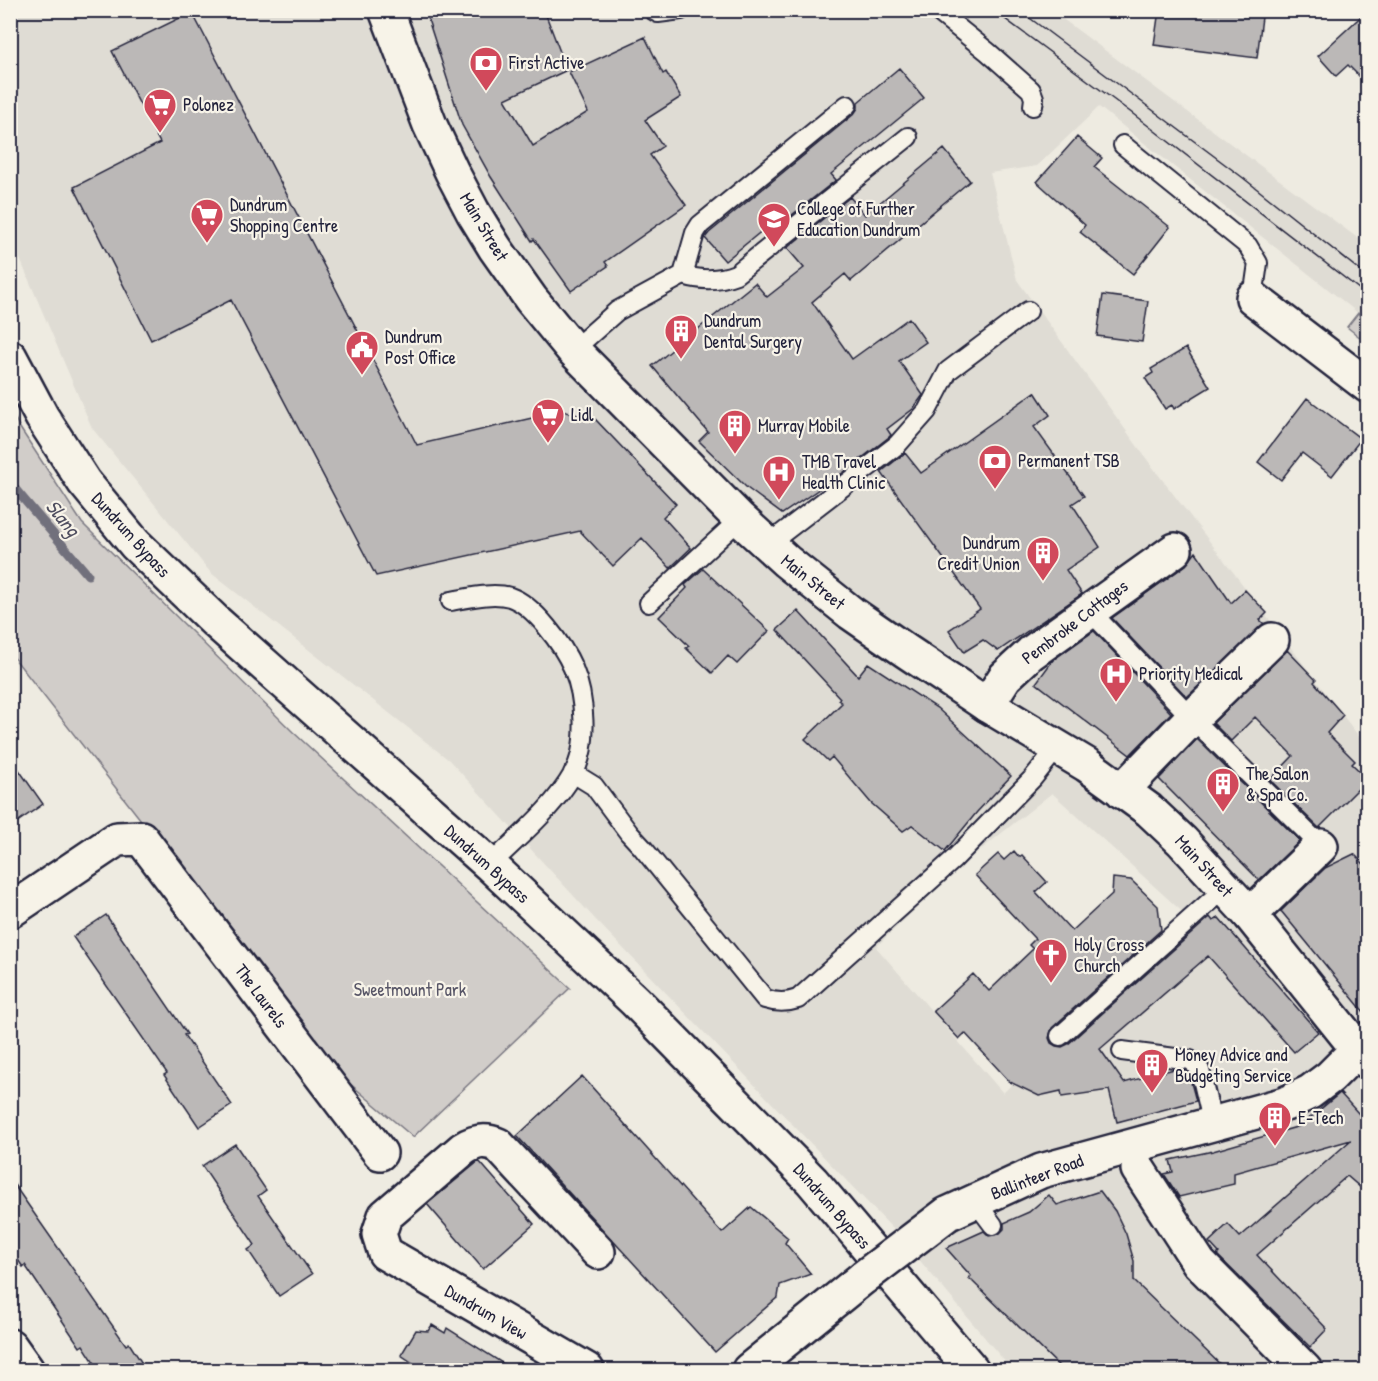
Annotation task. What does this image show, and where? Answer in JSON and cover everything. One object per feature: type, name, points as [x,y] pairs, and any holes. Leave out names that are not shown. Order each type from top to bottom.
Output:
[{"type":"street","name":"Main Street","points":[[386,10],[430,125],[473,212],[531,299],[573,350],[767,545],[851,613],[987,705],[1062,742],[1087,765],[1149,810],[1182,840],[1250,915],[1364,1050]]},
{"type":"street","points":[[1252,298],[1368,386]]},
{"type":"street","name":"Dundrum Bypass","points":[[10,357],[42,417],[84,482],[135,544],[215,621],[490,865],[635,1001],[812,1181],[972,1371]]},
{"type":"street","name":"Pembroke Cottages","points":[[987,705],[1005,678],[1031,653],[1175,549]]},
{"type":"street","points":[[1123,792],[1192,718],[1272,640]]},
{"type":"street","name":"The Laurels","points":[[10,911],[117,838],[141,838],[380,1153]]},
{"type":"street","points":[[1250,915],[1321,846]]},
{"type":"street","name":"Ballinteer Road","points":[[748,1371],[833,1302],[1041,1171],[1285,1104],[1310,1092],[1364,1050]]},
{"type":"street","name":"Dundrum View","points":[[587,1371],[385,1253],[379,1234],[385,1216],[463,1149],[472,1143],[489,1141],[498,1145],[598,1252]]},
{"type":"street","points":[[1138,1169],[1199,1263],[1305,1371]]},
{"type":"street","points":[[10,1346],[27,1371]]},
{"type":"lane","points":[[654,10],[657,13],[681,10]]},
{"type":"lane","points":[[936,10],[1031,90],[1034,98],[1033,106]]},
{"type":"lane","points":[[683,275],[695,233],[700,225],[847,105]]},
{"type":"lane","points":[[573,350],[617,311],[683,275],[709,280],[722,279],[736,274],[908,137]]},
{"type":"lane","points":[[1123,145],[1248,246],[1258,263],[1252,298]]},
{"type":"lane","points":[[767,545],[897,445],[927,411],[948,371],[1028,311]]},
{"type":"lane","points":[[650,603],[740,519]]},
{"type":"lane","points":[[451,601],[490,596],[510,597],[527,606],[550,631],[573,668],[583,720],[582,747],[573,773],[555,798],[490,865]]},
{"type":"lane","points":[[1089,610],[1192,718],[1321,846]]},
{"type":"lane","points":[[573,773],[594,786],[629,833],[765,999],[775,1003],[798,999],[946,867],[1032,779],[1062,742]]},
{"type":"lane","points":[[1060,1035],[1224,889]]},
{"type":"lane","points":[[1122,1051],[1190,1060],[1200,1070],[1213,1125]]},
{"type":"shaded area","points":[[10,11],[1052,11],[1367,245],[1367,343],[1347,327],[1358,313],[1099,107],[1037,166],[990,173],[1017,280],[1151,465],[1367,747],[1367,1370],[1012,1370],[895,1231],[595,919],[449,760],[211,573],[92,428],[20,259],[10,225]],"holes":[[[1052,793],[1188,917],[1003,1093],[876,947],[959,867]]]},
{"type":"green space","points":[[1358,313],[1367,321],[1367,343],[1347,327]]},
{"type":"green space","name":"Sweetmount Park","points":[[10,409],[82,523],[293,732],[570,988],[413,1137],[342,1077],[11,654]]},
{"type":"building","points":[[425,10],[544,10],[567,70],[505,99],[533,146],[588,112],[569,72],[645,37],[663,74],[666,72],[681,97],[645,120],[663,146],[650,155],[686,205],[605,262],[608,266],[571,291],[534,239],[532,241],[491,177],[462,125]]},
{"type":"building","points":[[1159,10],[1216,10],[1262,17],[1257,58],[1154,45]]},
{"type":"building","points":[[1368,10],[1368,85],[1348,65],[1336,76],[1318,56]]},
{"type":"building","name":"Dundrum Shopping Centre","points":[[192,12],[417,445],[562,411],[595,419],[676,504],[663,517],[691,548],[670,568],[642,538],[613,566],[580,531],[376,576],[231,300],[151,340],[74,187],[160,143],[112,51]]},
{"type":"building","points":[[899,68],[924,98],[831,174],[836,180],[773,230],[769,225],[725,261],[705,238],[709,233],[854,114],[858,108],[858,102]]},
{"type":"building","points":[[1077,137],[1102,158],[1094,167],[1170,227],[1133,274],[1080,232],[1085,225],[1037,182]]},
{"type":"building","points":[[944,149],[970,181],[851,281],[845,274],[812,302],[852,359],[909,318],[926,342],[899,361],[923,395],[913,409],[887,429],[891,435],[889,437],[844,472],[782,514],[747,488],[699,441],[708,432],[652,366],[755,283],[767,297],[804,268],[787,248],[850,197],[865,215]]},
{"type":"building","points":[[1103,295],[1148,301],[1142,342],[1097,336]]},
{"type":"building","points":[[1186,348],[1210,387],[1174,409],[1172,405],[1165,409],[1145,378],[1153,373],[1151,369]]},
{"type":"building","points":[[1035,392],[1050,415],[1034,427],[1084,496],[1072,504],[1100,547],[1066,570],[1082,594],[998,651],[983,640],[964,652],[949,630],[980,609],[881,472],[905,453],[921,473]]},
{"type":"building","points":[[1307,398],[1361,439],[1332,476],[1302,453],[1281,480],[1258,462]]},
{"type":"building","points":[[1196,552],[1231,603],[1245,590],[1267,613],[1260,620],[1264,624],[1187,697],[1112,618],[1186,565]]},
{"type":"building","points":[[703,569],[769,631],[737,664],[728,656],[712,673],[686,648],[689,646],[659,617],[687,588],[685,585]]},
{"type":"building","points":[[798,611],[858,676],[868,663],[937,708],[1011,776],[945,851],[912,825],[903,831],[871,803],[832,757],[828,761],[805,739],[842,703],[838,700],[840,698],[777,630]]},
{"type":"building","points":[[1094,631],[1171,713],[1130,755],[1036,683],[1053,660]]},
{"type":"building","points":[[1287,650],[1316,680],[1314,682],[1343,715],[1327,733],[1355,761],[1352,764],[1368,779],[1319,828],[1270,780],[1293,756],[1255,717],[1231,741],[1213,723]]},
{"type":"building","points":[[1197,739],[1300,841],[1259,880],[1159,779]]},
{"type":"building","points":[[10,757],[43,804],[10,827]]},
{"type":"building","points":[[1014,851],[1019,857],[1022,855],[1047,882],[1036,892],[1072,931],[1112,894],[1113,878],[1131,880],[1158,906],[1161,930],[1052,1028],[1049,1038],[1056,1046],[1062,1047],[1068,1044],[1210,917],[1213,921],[1219,918],[1318,1032],[1294,1052],[1208,956],[1100,1049],[1124,1083],[1174,1069],[1185,1071],[1189,1075],[1196,1101],[1117,1122],[1109,1090],[1062,1097],[1061,1091],[1039,1096],[1010,1082],[965,1033],[959,1039],[933,1011],[973,974],[989,991],[1033,949],[1029,945],[1035,939],[975,875],[998,854],[1004,860]]},
{"type":"building","points":[[1354,854],[1368,868],[1368,1017],[1281,911],[1325,868]]},
{"type":"building","points":[[106,915],[232,1105],[199,1127],[164,1075],[167,1073],[73,937]]},
{"type":"building","points":[[582,1076],[722,1233],[751,1207],[788,1238],[785,1243],[811,1274],[780,1285],[778,1297],[715,1352],[517,1136]]},
{"type":"building","points":[[1340,1093],[1368,1124],[1368,1194],[1347,1176],[1257,1255],[1327,1329],[1310,1347],[1217,1255],[1219,1253],[1209,1242],[1228,1224],[1240,1237],[1351,1140],[1234,1173],[1234,1184],[1179,1197],[1164,1174],[1173,1172],[1170,1160],[1213,1151],[1300,1126]]},
{"type":"building","points":[[235,1144],[266,1190],[258,1196],[312,1274],[279,1296],[248,1250],[255,1245],[202,1166]]},
{"type":"building","points":[[479,1161],[534,1224],[483,1269],[427,1204]]},
{"type":"building","points":[[10,1179],[126,1345],[129,1343],[147,1371],[88,1371],[96,1365],[83,1345],[80,1347],[25,1265],[23,1267],[10,1249]]},
{"type":"building","points":[[1100,1191],[1115,1211],[1126,1234],[1134,1261],[1134,1281],[1227,1371],[1064,1371],[969,1278],[971,1276],[946,1248],[984,1231],[989,1236],[999,1234],[1004,1229],[1004,1223],[1029,1212],[1049,1195],[1057,1205]]},
{"type":"building","points":[[432,1325],[445,1333],[447,1328],[515,1371],[425,1371],[401,1355],[416,1330],[428,1331]]},
{"type":"waterway","name":"Slang","points":[[10,483],[88,575]]},
{"type":"tram line","points":[[993,10],[1133,114],[1368,296]]},
{"type":"tram line","points":[[1019,10],[1242,177],[1368,277]]},
{"type":"place","name":"First Active","points":[[486,92]]},
{"type":"place","name":"Polonez","points":[[160,134]]},
{"type":"place","name":"Dundrum Shopping Centre","points":[[207,244]]},
{"type":"place","name":"College of Further Education Dundrum","points":[[774,248]]},
{"type":"place","name":"Dundrum Dental Surgery","points":[[681,360]]},
{"type":"place","name":"Dundrum Post Office","points":[[362,376]]},
{"type":"place","name":"Lidl","points":[[548,444]]},
{"type":"place","name":"Murray Mobile","points":[[735,455]]},
{"type":"place","name":"Permanent TSB","points":[[995,490]]},
{"type":"place","name":"TMB Travel Health Clinic","points":[[779,501]]},
{"type":"place","name":"Dundrum Credit Union","points":[[1043,582]]},
{"type":"place","name":"Priority Medical","points":[[1116,703]]},
{"type":"place","name":"The Salon & Spa Co.","points":[[1223,813]]},
{"type":"place","name":"Holy Cross Church","points":[[1051,984]]},
{"type":"place","name":"Money Advice and Budgeting Service","points":[[1152,1094]]},
{"type":"place","name":"E-Tech","points":[[1275,1147]]}]
